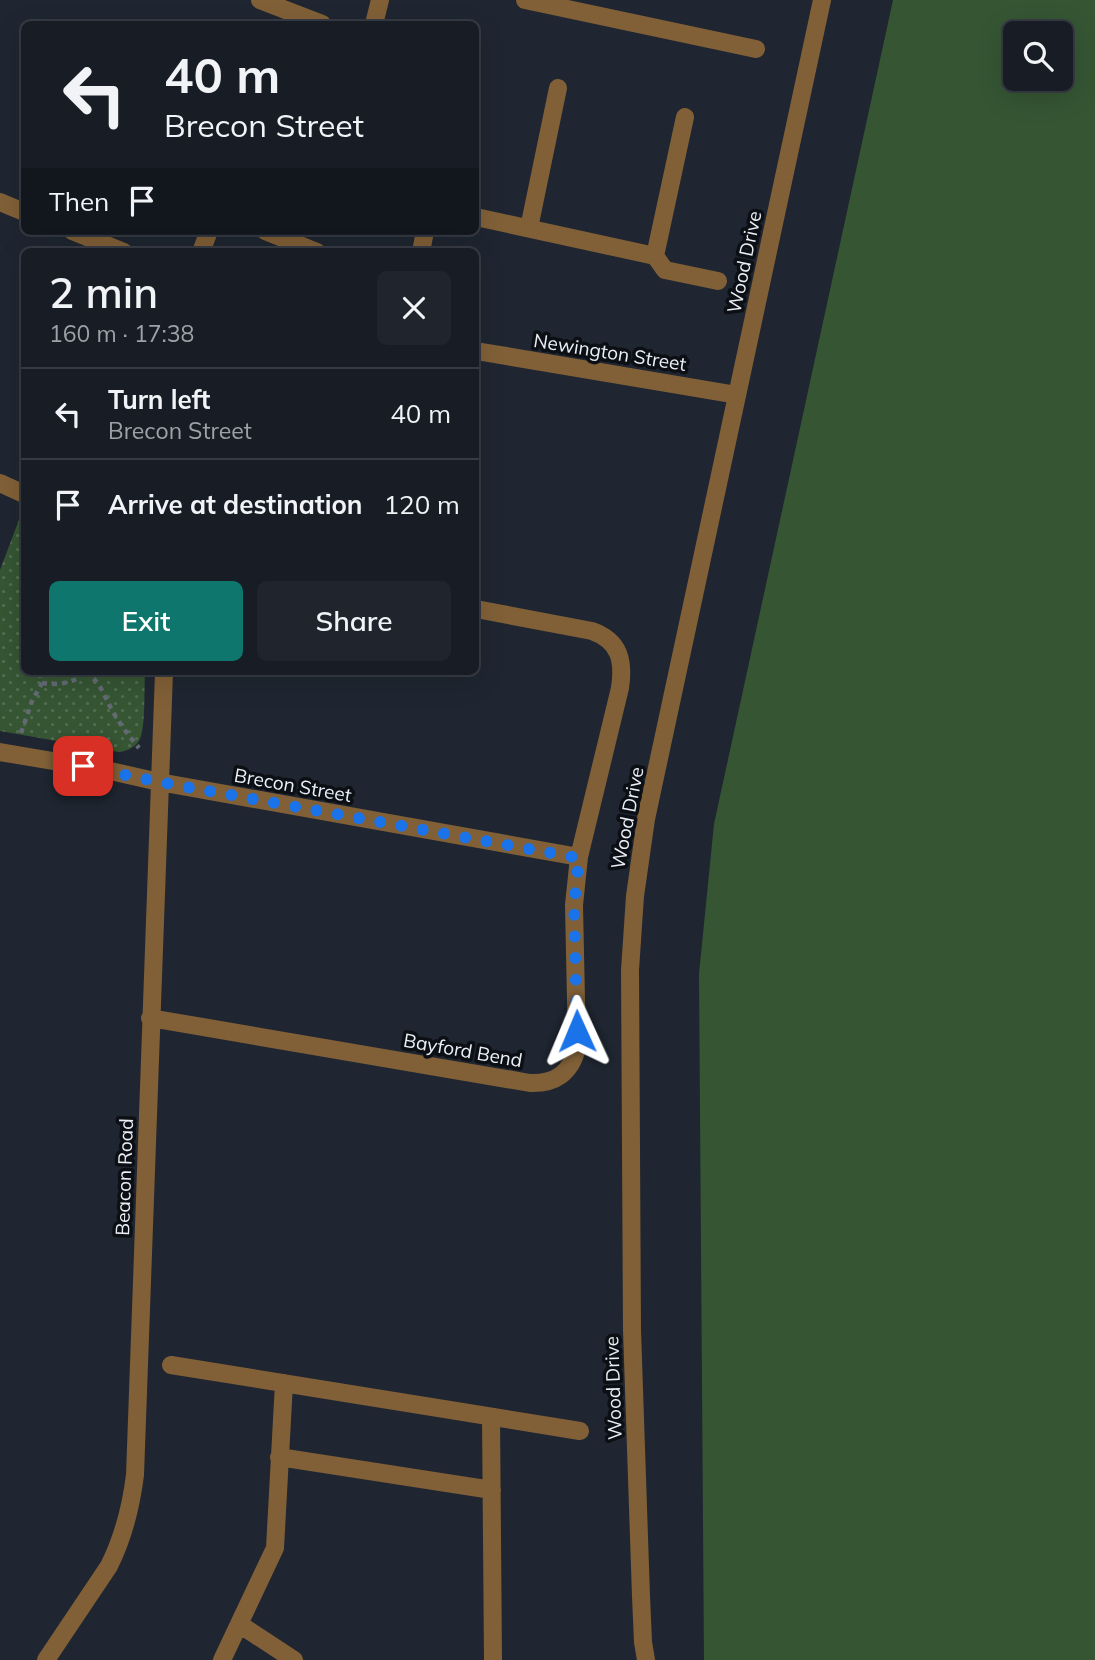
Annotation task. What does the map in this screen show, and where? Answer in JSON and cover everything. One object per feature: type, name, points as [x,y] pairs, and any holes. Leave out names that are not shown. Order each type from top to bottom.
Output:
[{"type":"street","points":[[260,0],[314,21]]},
{"type":"street","points":[[375,21],[380,0]]},
{"type":"street","points":[[526,0],[756,49]]},
{"type":"street","name":"Wood Drive","points":[[646,1660],[641,1596],[632,1330],[630,970],[639,857],[822,0]]},
{"type":"street","points":[[529,228],[558,88]]},
{"type":"street","points":[[655,256],[685,117]]},
{"type":"street","points":[[0,202],[21,211]]},
{"type":"street","points":[[479,218],[655,256],[666,270],[719,281]]},
{"type":"street","points":[[82,235],[114,248]]},
{"type":"street","points":[[274,235],[303,248]]},
{"type":"street","name":"Newington Street","points":[[479,352],[737,395]]},
{"type":"street","points":[[0,484],[21,493]]},
{"type":"street","name":"Bayford Bend","points":[[150,1018],[530,1083],[552,1081],[569,1066],[577,1048],[574,905],[579,858],[620,688],[621,658],[608,639],[592,631],[479,610]]},
{"type":"street","name":"Beacon Road","points":[[47,1660],[109,1566],[123,1534],[135,1475],[164,675]]},
{"type":"street","name":"Brecon Street","points":[[8,753],[106,770],[160,776],[579,858]]},
{"type":"street","points":[[171,1365],[580,1431]]},
{"type":"street","points":[[222,1660],[275,1548],[284,1383]]},
{"type":"street","points":[[491,1417],[493,1660]]},
{"type":"street","points":[[279,1457],[492,1490]]},
{"type":"street","points":[[239,1624],[294,1660]]},
{"type":"path","points":[[8,753],[42,683],[41,675]]},
{"type":"path","points":[[42,683],[68,683],[82,675]]},
{"type":"path","points":[[89,675],[103,690],[124,729],[160,776]]},
{"type":"green space","points":[[893,0],[1095,0],[1095,1660],[704,1660],[699,974],[714,824]]},
{"type":"green space","points":[[21,515],[21,675],[145,675],[144,718],[139,741],[133,747],[119,752],[0,731],[0,570]]},
{"type":"route","points":[[83,766],[579,858],[574,905],[577,1031]]}]
